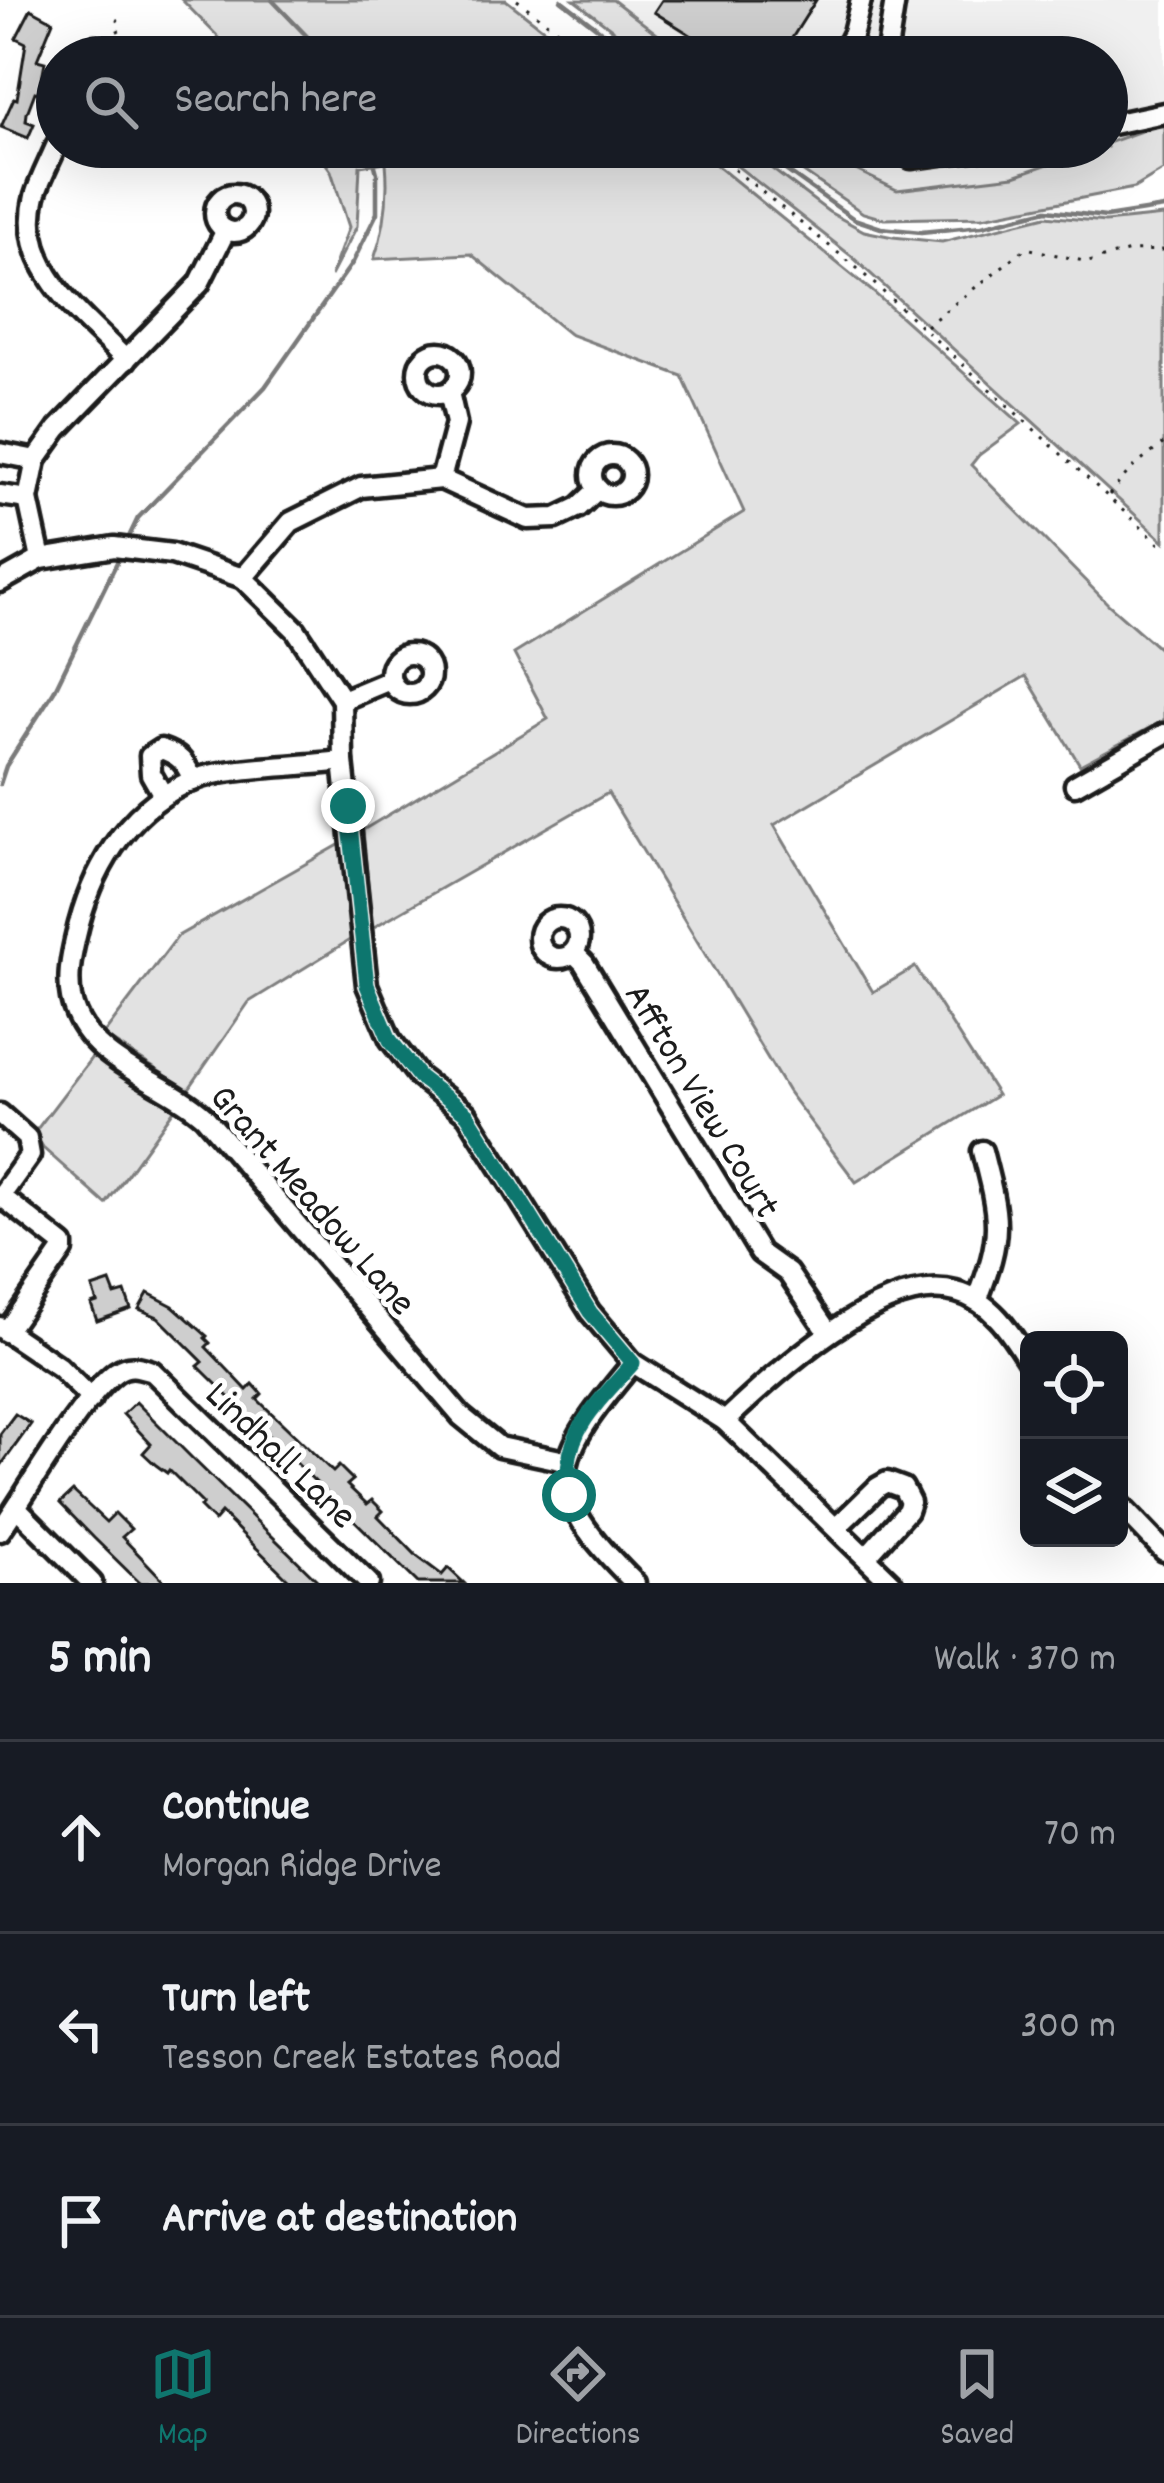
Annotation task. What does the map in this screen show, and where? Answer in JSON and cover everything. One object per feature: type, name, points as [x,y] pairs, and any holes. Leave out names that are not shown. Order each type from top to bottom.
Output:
[{"type":"street","points":[[852,36],[861,0]]},
{"type":"street","points":[[889,36],[895,0]]},
{"type":"street","points":[[1128,121],[1164,113]]},
{"type":"street","points":[[47,168],[34,198],[31,240],[42,269],[126,360]]},
{"type":"street","points":[[41,559],[28,499],[36,460],[58,430],[199,284],[226,230]]},
{"type":"street","points":[[441,478],[456,423],[448,392]]},
{"type":"street","points":[[0,453],[36,460]]},
{"type":"street","points":[[243,578],[291,522],[362,487],[441,478],[528,519],[556,518],[579,507],[598,489]]},
{"type":"street","points":[[0,495],[28,499]]},
{"type":"street","points":[[0,582],[41,559],[114,548],[172,554],[243,578],[296,630],[342,700],[343,761],[367,985],[390,1040],[419,1077],[467,1114],[590,1312],[633,1363],[725,1421],[892,1583]]},
{"type":"street","points":[[342,700],[390,680]]},
{"type":"street","points":[[1075,784],[1164,734]]},
{"type":"street","points":[[164,795],[151,774],[150,756],[161,749],[177,754],[188,765],[193,781]]},
{"type":"street","name":"Grant Meadow Lane","points":[[343,761],[193,781],[151,801],[109,851],[86,898],[68,966],[75,1014],[104,1052],[181,1096],[204,1116],[461,1416],[499,1448],[565,1461]]},
{"type":"street","name":"Affton View Court","points":[[574,953],[760,1253],[788,1273],[828,1332]]},
{"type":"street","points":[[0,1114],[26,1138],[30,1155],[1,1196],[63,1245],[3,1329],[59,1367],[91,1399],[0,1531]]},
{"type":"street","points":[[977,1301],[997,1249],[997,1207],[982,1151]]},
{"type":"street","points":[[725,1421],[828,1332],[892,1301],[934,1289],[977,1301],[1004,1322],[1020,1348]]},
{"type":"street","points":[[633,1363],[583,1422],[565,1461],[569,1495],[581,1525],[635,1583]]},
{"type":"street","name":"Lindhall Lane","points":[[91,1399],[118,1370],[133,1365],[152,1371],[369,1583]]},
{"type":"street","points":[[837,1527],[878,1487],[887,1482],[903,1488],[910,1502],[907,1511],[866,1557]]},
{"type":"street","points":[[17,1508],[92,1583]]},
{"type":"street","points":[[1128,1514],[1164,1552]]},
{"type":"path","points":[[518,0],[565,36]]},
{"type":"path","points":[[119,32],[115,24],[122,13]]},
{"type":"path","points":[[732,168],[856,268],[1164,548]]},
{"type":"path","points":[[923,328],[1026,248],[1088,262],[1130,250],[1164,250]]},
{"type":"path","points":[[1108,496],[1130,470],[1164,443]]},
{"type":"shaded area","points":[[182,0],[506,0],[553,36],[217,36]]},
{"type":"shaded area","points":[[574,0],[613,0],[660,36],[621,36]]},
{"type":"shaded area","points":[[613,0],[1164,0],[1164,123],[1128,136],[1128,36],[660,36]]},
{"type":"shaded area","points":[[1164,123],[1164,170],[1134,188],[983,217],[884,219],[863,213],[798,168],[851,168],[897,190],[1014,176],[1037,168],[1128,168],[1128,136]]},
{"type":"shaded area","points":[[329,168],[360,168],[357,226],[331,276],[349,227]]},
{"type":"shaded area","points":[[386,168],[720,168],[873,292],[1021,424],[971,465],[1109,605],[1164,653],[1164,720],[1080,765],[1026,676],[774,825],[873,992],[915,967],[997,1095],[856,1182],[788,1092],[608,793],[372,928],[363,830],[548,719],[514,654],[744,512],[682,376],[569,334],[471,254],[374,259]]},
{"type":"shaded area","points":[[740,168],[771,168],[829,212],[864,231],[893,237],[942,242],[1046,216],[1105,222],[1164,216],[1164,541],[850,255]]},
{"type":"shaded area","points":[[851,168],[1037,168],[1014,176],[897,190]]},
{"type":"shaded area","points":[[346,841],[353,938],[249,1002],[188,1090],[103,1035],[178,936]]},
{"type":"shaded area","points":[[95,1053],[178,1104],[106,1204],[43,1148],[34,1133]]},
{"type":"building","points":[[662,0],[816,0],[793,36],[692,36],[654,12]]},
{"type":"building","points":[[31,9],[53,21],[47,36],[36,36],[36,92],[26,121],[34,124],[28,138],[1,127],[17,99],[26,43],[16,38]]},
{"type":"building","points":[[110,1282],[115,1295],[125,1292],[131,1309],[97,1321],[92,1288]]},
{"type":"building","points":[[148,1293],[173,1306],[207,1336],[210,1343],[206,1347],[247,1390],[253,1384],[262,1394],[257,1399],[333,1472],[339,1466],[353,1480],[347,1485],[367,1504],[372,1500],[383,1511],[378,1516],[418,1557],[442,1575],[448,1568],[464,1583],[418,1583],[198,1366],[203,1362],[158,1317],[139,1309]]},
{"type":"building","points":[[136,1402],[320,1583],[292,1583],[221,1513],[214,1521],[169,1470],[167,1473],[143,1453],[151,1444],[123,1414]]},
{"type":"building","points":[[15,1414],[31,1424],[0,1467],[0,1434]]},
{"type":"building","points":[[73,1491],[106,1522],[115,1513],[131,1529],[122,1537],[166,1583],[140,1583],[94,1538],[60,1503]]},
{"type":"waterway","points":[[272,0],[307,36]]},
{"type":"waterway","points":[[561,0],[608,36]]},
{"type":"waterway","points":[[127,541],[138,518],[265,387],[353,262],[377,213],[376,168]]},
{"type":"waterway","points":[[782,168],[854,219],[881,228],[921,232],[982,226],[1047,210],[1106,217],[1164,208]]},
{"type":"waterway","points":[[0,784],[6,766],[54,691],[120,556]]},
{"type":"route","points":[[348,806],[367,985],[390,1040],[419,1077],[467,1114],[590,1312],[633,1363],[583,1422],[565,1461],[569,1495]]}]
